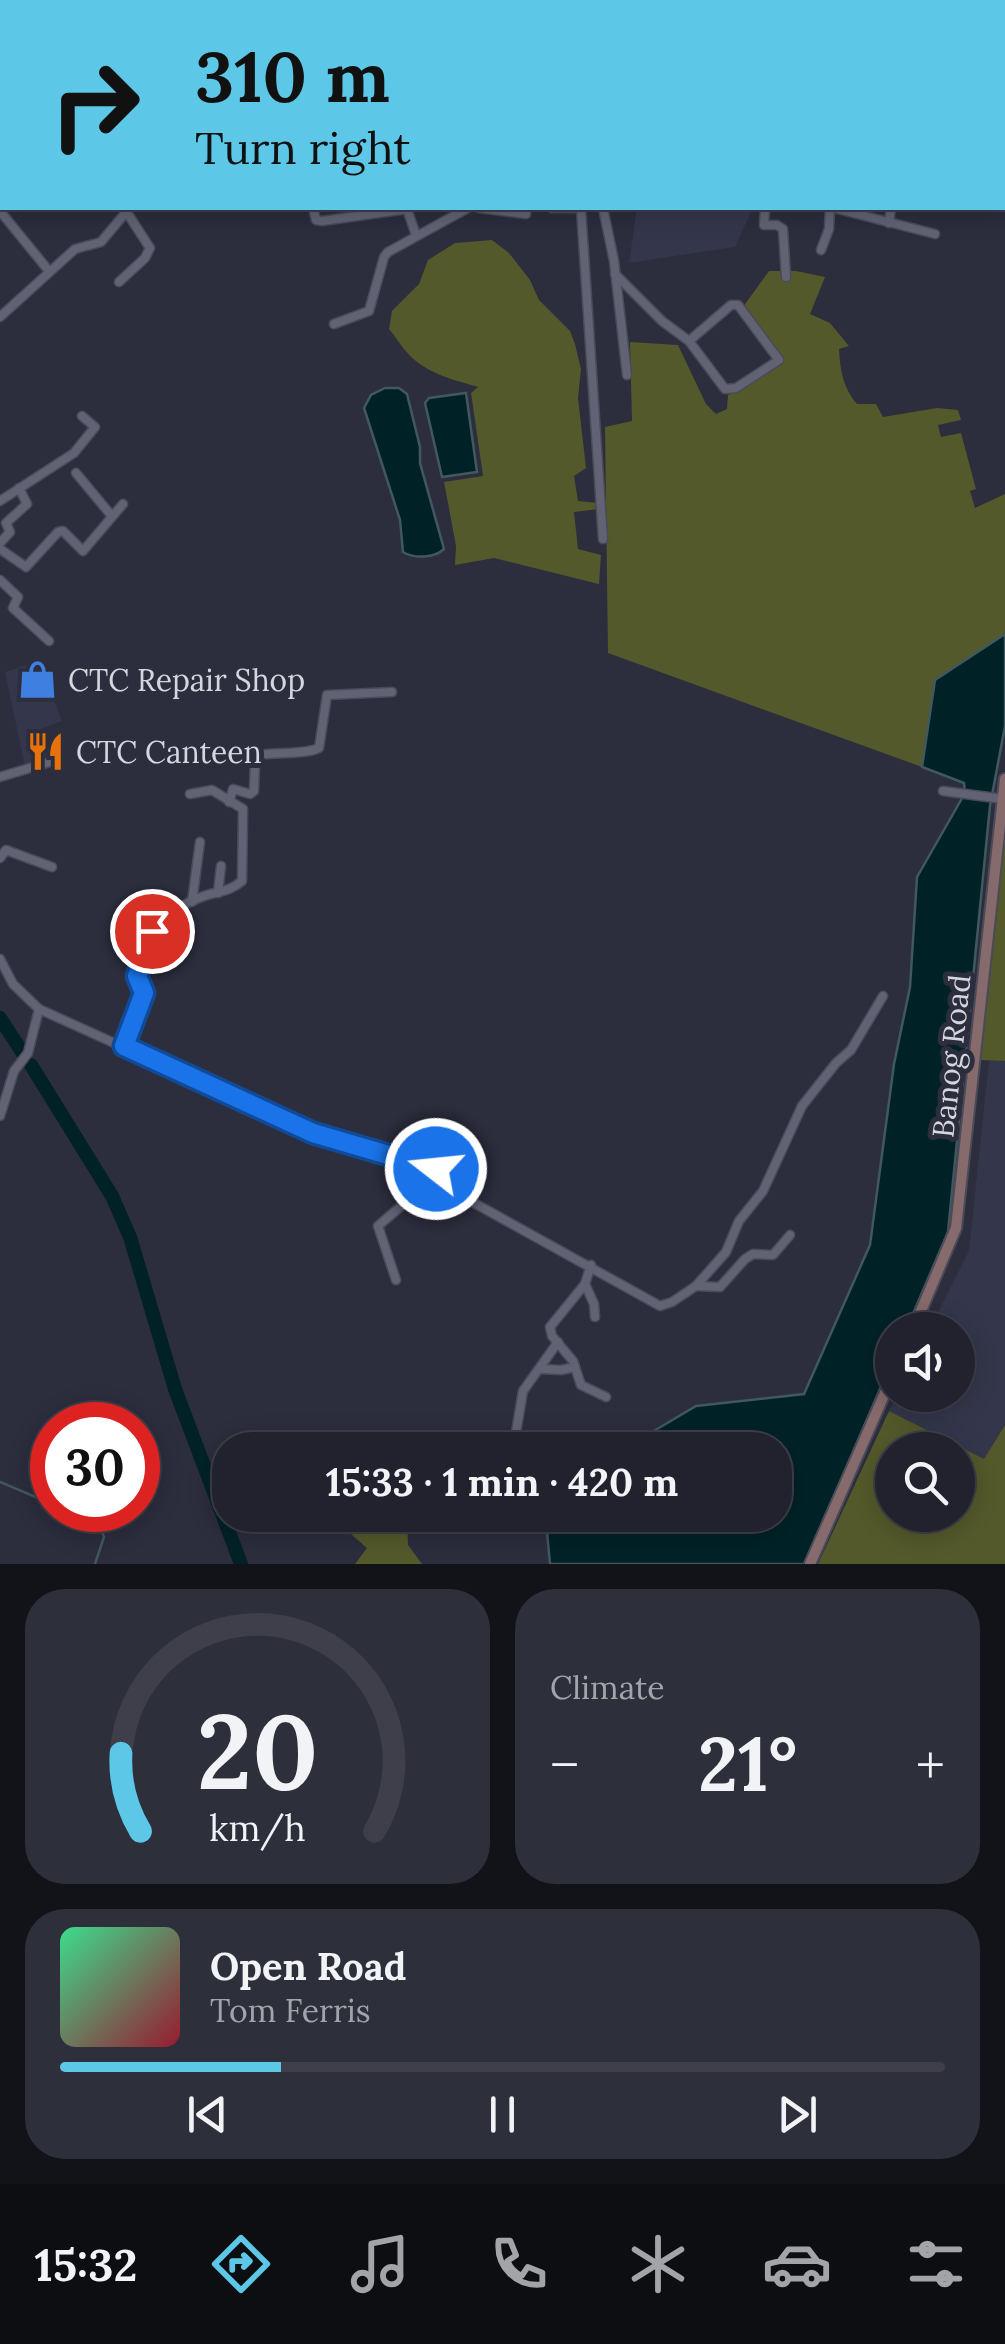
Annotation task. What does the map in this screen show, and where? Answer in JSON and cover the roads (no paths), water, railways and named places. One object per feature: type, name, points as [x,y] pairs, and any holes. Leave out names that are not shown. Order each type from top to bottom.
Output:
[{"type":"street","points":[[1,210],[49,271]]},
{"type":"street","points":[[0,317],[75,249],[101,242],[124,210]]},
{"type":"street","points":[[119,282],[145,258],[150,248],[126,210]]},
{"type":"street","points":[[313,210],[316,220],[408,210],[416,235]]},
{"type":"street","points":[[334,324],[369,311],[384,258],[416,235],[464,210]]},
{"type":"street","points":[[494,210],[526,214],[525,210]]},
{"type":"street","points":[[582,210],[603,538]]},
{"type":"street","points":[[603,210],[627,375]]},
{"type":"street","points":[[765,210],[764,226],[783,229],[786,277]]},
{"type":"street","points":[[821,250],[832,210]]},
{"type":"street","points":[[839,210],[936,234]]},
{"type":"street","points":[[888,224],[890,210]]},
{"type":"street","points":[[615,274],[662,322],[689,341],[728,390],[779,360],[738,304],[689,341]]},
{"type":"street","points":[[0,500],[74,453],[96,427],[82,416]]},
{"type":"street","points":[[76,473],[111,516]]},
{"type":"street","points":[[0,563],[10,532],[6,523],[28,504],[20,488]]},
{"type":"street","points":[[3,549],[26,567],[63,531],[84,551],[123,504]]},
{"type":"street","points":[[0,580],[18,598],[13,608],[50,641]]},
{"type":"street","points":[[229,802],[232,790],[250,794],[254,791],[259,755],[317,750],[329,694],[392,692]]},
{"type":"street","points":[[0,777],[50,762]]},
{"type":"street","name":"Banog Road","points":[[921,1312],[956,1228],[998,798],[1005,779]]},
{"type":"street","points":[[124,1046],[144,993],[137,976],[156,917],[240,884],[243,876],[244,812],[212,790],[190,794]]},
{"type":"street","points":[[943,790],[998,798]]},
{"type":"street","points":[[192,902],[200,842]]},
{"type":"street","points":[[0,858],[6,850],[52,867]]},
{"type":"street","points":[[218,894],[221,866]]},
{"type":"street","points":[[0,959],[13,984],[40,1010],[313,1133],[434,1172],[450,1170]]},
{"type":"street","points":[[434,1172],[456,1193],[660,1306],[672,1302],[696,1286],[726,1252],[739,1221],[763,1191],[802,1106],[836,1062],[851,1050],[883,996]]},
{"type":"street","points":[[0,1116],[11,1079],[28,1053],[40,1010]]},
{"type":"street","points":[[0,1076],[11,1079]]},
{"type":"street","points":[[396,1280],[378,1226],[434,1172]]},
{"type":"street","points":[[696,1286],[720,1287],[752,1254],[772,1256],[790,1235]]},
{"type":"street","points":[[591,1265],[585,1284],[550,1327],[552,1336],[575,1367],[581,1385],[606,1397]]},
{"type":"street","points":[[585,1284],[596,1317]]},
{"type":"street","points":[[515,1432],[523,1391],[558,1342]]},
{"type":"street","points":[[540,1369],[575,1367]]},
{"type":"street","points":[[810,1564],[877,1412]]},
{"type":"waterway","points":[[0,1018],[24,1055]]},
{"type":"waterway","points":[[31,1065],[112,1196],[130,1237],[175,1389],[241,1564]]},
{"type":"waterway","points":[[0,1482],[30,1495]]},
{"type":"waterway","points":[[95,1564],[104,1537],[102,1532]]},
{"type":"place","name":"CTC Repair Shop","points":[[38,680]]},
{"type":"place","name":"CTC Canteen","points":[[46,752]]}]
